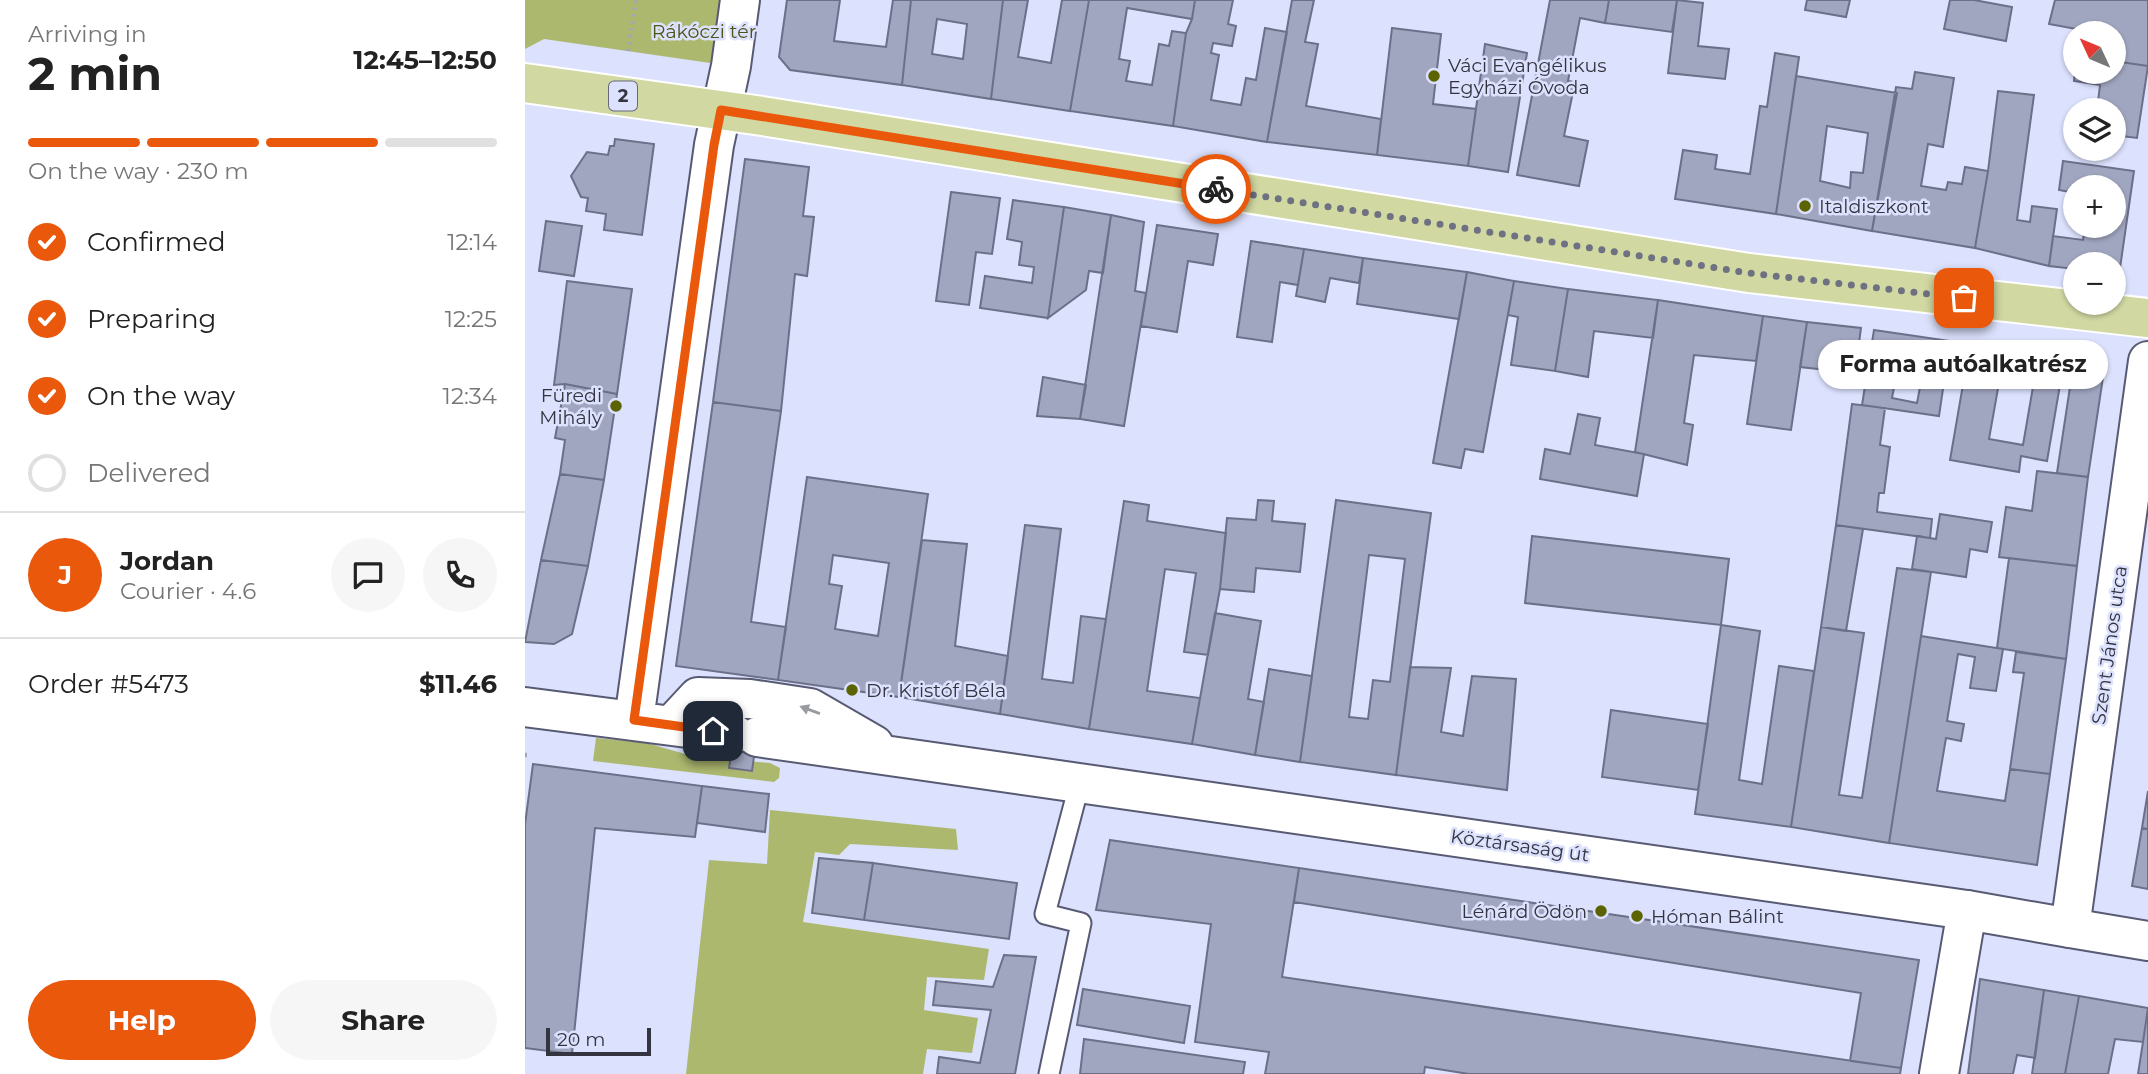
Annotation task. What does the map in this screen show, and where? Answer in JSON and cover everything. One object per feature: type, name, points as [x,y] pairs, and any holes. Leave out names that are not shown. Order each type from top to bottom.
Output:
[{"type":"main road","name":"2","points":[[525,83],[721,110],[1749,273],[2148,318]]},
{"type":"street","points":[[634,720],[710,172],[731,66],[740,0]]},
{"type":"street","name":"Szent János utca","points":[[2070,928],[2148,361]]},
{"type":"street","name":"Köztársaság út","points":[[672,725],[698,697],[750,699],[810,708],[891,755]]},
{"type":"street","name":"Köztársaság út","points":[[525,706],[891,755],[1967,910],[2148,941]]},
{"type":"street","points":[[1940,1074],[1967,910]]},
{"type":"lane","points":[[1049,1074],[1081,923],[1045,914],[1080,782]]},
{"type":"path","points":[[628,51],[636,0]]},
{"type":"path","points":[[525,755],[532,755]]},
{"type":"green space","name":"Rákóczi tér","points":[[525,0],[740,0],[731,66],[544,39],[525,49]]},
{"type":"green space","points":[[596,738],[647,743],[692,756],[770,763],[780,768],[779,778],[774,782],[593,761]]},
{"type":"green space","points":[[770,810],[956,829],[958,850],[850,844],[839,855],[815,852],[803,922],[989,949],[984,980],[927,977],[924,1010],[978,1018],[972,1053],[927,1049],[923,1074],[686,1074],[709,860],[767,864]]},
{"type":"building","points":[[787,0],[840,0],[834,41],[886,47],[893,0],[911,0],[902,85],[790,70],[779,57]]},
{"type":"building","points":[[911,0],[1003,0],[991,99],[902,85]],"holes":[[[937,19],[967,24],[963,59],[932,54]]]},
{"type":"building","points":[[1003,0],[1028,0],[1018,57],[1051,63],[1062,0],[1089,0],[1070,111],[991,99]]},
{"type":"building","points":[[1089,0],[1195,0],[1192,19],[1127,8],[1119,59],[1130,61],[1126,81],[1152,85],[1159,44],[1169,46],[1172,31],[1186,33],[1173,126],[1070,111]]},
{"type":"building","points":[[1195,0],[1233,0],[1228,24],[1236,26],[1232,46],[1213,43],[1211,53],[1219,55],[1211,100],[1241,105],[1246,78],[1256,80],[1265,28],[1287,32],[1267,142],[1173,126],[1186,33],[1192,19]]},
{"type":"building","points":[[1292,0],[1314,0],[1305,42],[1318,44],[1306,106],[1381,119],[1377,155],[1267,142]]},
{"type":"building","points":[[1550,0],[1609,0],[1605,23],[1580,18],[1568,81],[1575,82],[1564,136],[1588,141],[1579,186],[1517,175]]},
{"type":"building","points":[[1609,0],[1677,0],[1672,32],[1605,23]]},
{"type":"building","points":[[1677,0],[1703,3],[1698,46],[1729,49],[1725,79],[1668,73]]},
{"type":"building","points":[[1807,0],[1850,0],[1846,17],[1805,10]]},
{"type":"building","points":[[1950,0],[1974,0],[2012,7],[2006,41],[1944,29]]},
{"type":"building","points":[[2055,0],[2148,0],[2148,66],[2126,63],[2126,21],[2063,21],[2063,27],[2049,24]]},
{"type":"building","points":[[1392,28],[1441,34],[1433,104],[1476,109],[1468,166],[1377,155]]},
{"type":"building","points":[[1485,44],[1527,53],[1508,172],[1468,166]]},
{"type":"building","points":[[1775,53],[1799,57],[1776,214],[1675,199],[1683,150],[1717,155],[1715,169],[1750,174],[1760,106],[1767,107]]},
{"type":"building","points":[[2126,63],[2148,66],[2137,138],[2126,137],[2126,98],[2098,98],[2100,85],[2094,84],[2126,84]]},
{"type":"building","points":[[1915,72],[1954,78],[1943,147],[1928,144],[1921,186],[1946,190],[1948,182],[1962,184],[1965,167],[1988,171],[1975,248],[1872,231],[1896,87],[1912,89]]},
{"type":"building","points":[[1796,76],[1897,93],[1872,231],[1776,214]],"holes":[[[1827,126],[1868,133],[1863,173],[1851,172],[1850,188],[1820,181]]]},
{"type":"building","points":[[1998,91],[2034,95],[2017,220],[2030,222],[2032,206],[2057,209],[2049,266],[1975,248]]},
{"type":"building","points":[[615,139],[654,144],[642,235],[604,230],[606,214],[586,211],[588,198],[581,197],[571,176],[587,152],[608,155]]},
{"type":"building","points":[[745,159],[809,167],[803,216],[814,217],[807,276],[795,274],[781,411],[713,402]]},
{"type":"building","points":[[2063,161],[2134,171],[2126,226],[2126,175],[2063,175],[2063,191],[2059,190]]},
{"type":"building","points":[[951,192],[1000,198],[992,254],[976,252],[969,305],[936,301]]},
{"type":"building","points":[[1013,200],[1064,207],[1048,318],[980,308],[985,276],[1032,283],[1034,267],[1019,265],[1022,242],[1007,239]]},
{"type":"building","points":[[1064,207],[1111,215],[1103,273],[1089,271],[1086,290],[1048,318]]},
{"type":"building","points":[[1111,215],[1144,222],[1135,291],[1146,293],[1124,426],[1080,419]]},
{"type":"building","points":[[546,221],[582,226],[574,276],[539,271]]},
{"type":"building","points":[[1157,225],[1218,234],[1213,265],[1188,261],[1177,332],[1141,326]]},
{"type":"building","points":[[2053,236],[2083,240],[2124,238],[2122,252],[2063,252],[2063,268],[2049,266]]},
{"type":"building","points":[[1251,241],[1304,249],[1298,285],[1280,282],[1272,342],[1237,337]]},
{"type":"building","points":[[1304,249],[1363,258],[1359,283],[1330,278],[1325,302],[1296,296]]},
{"type":"building","points":[[1363,258],[1467,272],[1459,319],[1357,304]]},
{"type":"building","points":[[1467,272],[1514,281],[1483,452],[1465,449],[1461,468],[1433,463]]},
{"type":"building","points":[[567,281],[632,289],[617,394],[565,384],[554,385]]},
{"type":"building","points":[[1514,281],[1568,289],[1555,371],[1511,365],[1518,317],[1508,315]]},
{"type":"building","points":[[1568,289],[1658,300],[1653,338],[1594,331],[1588,377],[1555,371]]},
{"type":"building","points":[[1658,300],[1763,316],[1756,361],[1694,355],[1684,423],[1693,425],[1687,465],[1635,452]]},
{"type":"building","points":[[1763,316],[1807,322],[1791,430],[1747,424]]},
{"type":"building","points":[[1807,322],[1861,328],[1855,373],[1800,367]]},
{"type":"building","points":[[1874,330],[1950,341],[1939,416],[1862,405]],"holes":[[[1896,377],[1921,382],[1917,403],[1892,398]]]},
{"type":"building","points":[[1970,344],[2033,354],[2029,381],[2000,377],[1989,439],[2023,445],[2034,381],[2060,385],[2047,461],[2021,456],[2019,472],[1950,460]]},
{"type":"building","points":[[2033,354],[2105,364],[2088,477],[2057,473],[2070,387],[2029,381]]},
{"type":"building","points":[[1043,377],[1086,385],[1080,419],[1037,416]]},
{"type":"building","points":[[565,384],[617,394],[604,480],[560,474],[565,440],[555,438]]},
{"type":"building","points":[[713,402],[781,411],[751,622],[786,627],[778,680],[676,666]]},
{"type":"building","points":[[1852,404],[1885,408],[1880,445],[1890,447],[1884,493],[1879,493],[1877,512],[1932,519],[1930,538],[1836,525]]},
{"type":"building","points":[[1578,414],[1600,418],[1595,445],[1644,454],[1637,496],[1540,479],[1545,449],[1570,454]]},
{"type":"building","points":[[2037,471],[2088,477],[2077,566],[1999,557],[2006,507],[2032,511]]},
{"type":"building","points":[[560,474],[604,480],[588,566],[541,560]]},
{"type":"building","points":[[807,477],[928,494],[899,697],[778,680]],"holes":[[[833,555],[889,563],[878,636],[835,629],[842,586],[829,584]]]},
{"type":"building","points":[[1258,500],[1274,501],[1272,521],[1305,524],[1300,572],[1256,568],[1254,592],[1220,589],[1227,518],[1256,520]]},
{"type":"building","points":[[1336,500],[1431,513],[1396,775],[1300,762]],"holes":[[[1369,555],[1405,559],[1390,682],[1373,680],[1368,719],[1349,717]]]},
{"type":"building","points":[[1124,501],[1149,505],[1147,521],[1226,533],[1220,589],[1208,655],[1184,652],[1196,573],[1165,569],[1147,691],[1200,698],[1192,744],[1089,729]]},
{"type":"building","points":[[1940,514],[1992,522],[1987,552],[1970,549],[1966,577],[1912,569],[1917,536],[1936,539]]},
{"type":"building","points":[[1025,525],[1061,529],[1042,679],[1073,683],[1081,616],[1106,619],[1089,729],[1000,714]]},
{"type":"building","points":[[1836,525],[1863,529],[1846,631],[1821,627]]},
{"type":"building","points":[[1532,536],[1729,559],[1721,625],[1525,603]]},
{"type":"building","points":[[922,540],[967,544],[955,646],[1008,656],[1000,714],[899,697]]},
{"type":"building","points":[[2009,558],[2077,566],[2066,659],[1997,648]]},
{"type":"building","points":[[541,560],[588,566],[572,634],[554,644],[525,642]]},
{"type":"building","points":[[1897,568],[1931,572],[1889,843],[1791,827],[1821,627],[1864,633],[1839,795],[1862,798]]},
{"type":"building","points":[[1215,613],[1261,621],[1248,699],[1264,702],[1255,755],[1192,744]]},
{"type":"building","points":[[1721,625],[1760,631],[1739,780],[1762,784],[1779,666],[1814,671],[1791,827],[1695,814]]},
{"type":"building","points":[[1921,636],[2003,649],[1996,691],[1970,688],[1975,657],[1958,654],[1947,721],[1964,724],[1961,741],[1946,738],[1937,791],[2005,801],[2010,769],[2050,774],[2037,865],[1889,843]]},
{"type":"building","points":[[2016,652],[2066,659],[2050,774],[2010,769],[2024,673],[2013,672]]},
{"type":"building","points":[[1410,667],[1451,668],[1441,732],[1463,736],[1472,676],[1516,679],[1507,790],[1396,775]]},
{"type":"building","points":[[1269,669],[1312,676],[1300,762],[1255,755]]},
{"type":"building","points":[[738,710],[760,713],[752,771],[729,768]]},
{"type":"building","points":[[1611,710],[1708,724],[1698,790],[1602,777]]},
{"type":"building","points":[[533,764],[702,786],[695,837],[595,828],[572,1054],[525,1048],[525,824]]},
{"type":"building","points":[[702,786],[769,794],[765,832],[697,823]]},
{"type":"building","points":[[2148,791],[2148,829],[2142,828]]},
{"type":"building","points":[[2142,828],[2148,829],[2148,889],[2132,886]]},
{"type":"building","points":[[1110,840],[1299,868],[1282,977],[1901,1068],[1900,1074],[1469,1074],[1425,1067],[1424,1074],[1265,1074],[1269,1052],[1195,1042],[1211,924],[1096,910]]},
{"type":"building","points":[[819,858],[873,863],[864,920],[812,913]]},
{"type":"building","points":[[873,863],[1017,883],[1009,939],[864,920]]},
{"type":"building","points":[[1299,868],[1919,960],[1901,1068],[1850,1061],[1861,993],[1294,902]]},
{"type":"building","points":[[1004,955],[1036,957],[1015,1074],[937,1074],[939,1057],[980,1063],[991,1010],[933,1005],[936,981],[993,987]]},
{"type":"building","points":[[1980,979],[2044,990],[2035,1058],[2017,1055],[2013,1074],[1968,1074]]},
{"type":"building","points":[[1083,989],[1190,1006],[1184,1043],[1077,1025]]},
{"type":"building","points":[[2044,990],[2079,996],[2065,1074],[2032,1074]]},
{"type":"building","points":[[2079,996],[2148,1008],[2143,1042],[2115,1039],[2108,1074],[2065,1074]]},
{"type":"building","points":[[2148,1008],[2148,1074],[2138,1074],[2143,1042]]},
{"type":"building","points":[[1084,1039],[1245,1062],[1243,1074],[1080,1074]]},
{"type":"way so far","points":[[1216,189],[1749,273],[1964,298]]},
{"type":"place","name":"Váci Evangélikus Egyházi Óvoda","points":[[1434,76]]},
{"type":"place","name":"Italdiszkont","points":[[1805,206]]},
{"type":"place","name":"Forma autóalkatrész","points":[[1964,298]]},
{"type":"place","name":"Füredi Mihály","points":[[616,406]]},
{"type":"place","name":"Dr. Kristóf Béla","points":[[852,690]]},
{"type":"place","name":"Lénárd Ödön","points":[[1601,911]]},
{"type":"place","name":"Hóman Bálint","points":[[1637,916]]},
{"type":"route","points":[[713,731],[634,720],[721,110],[1216,189]]}]
